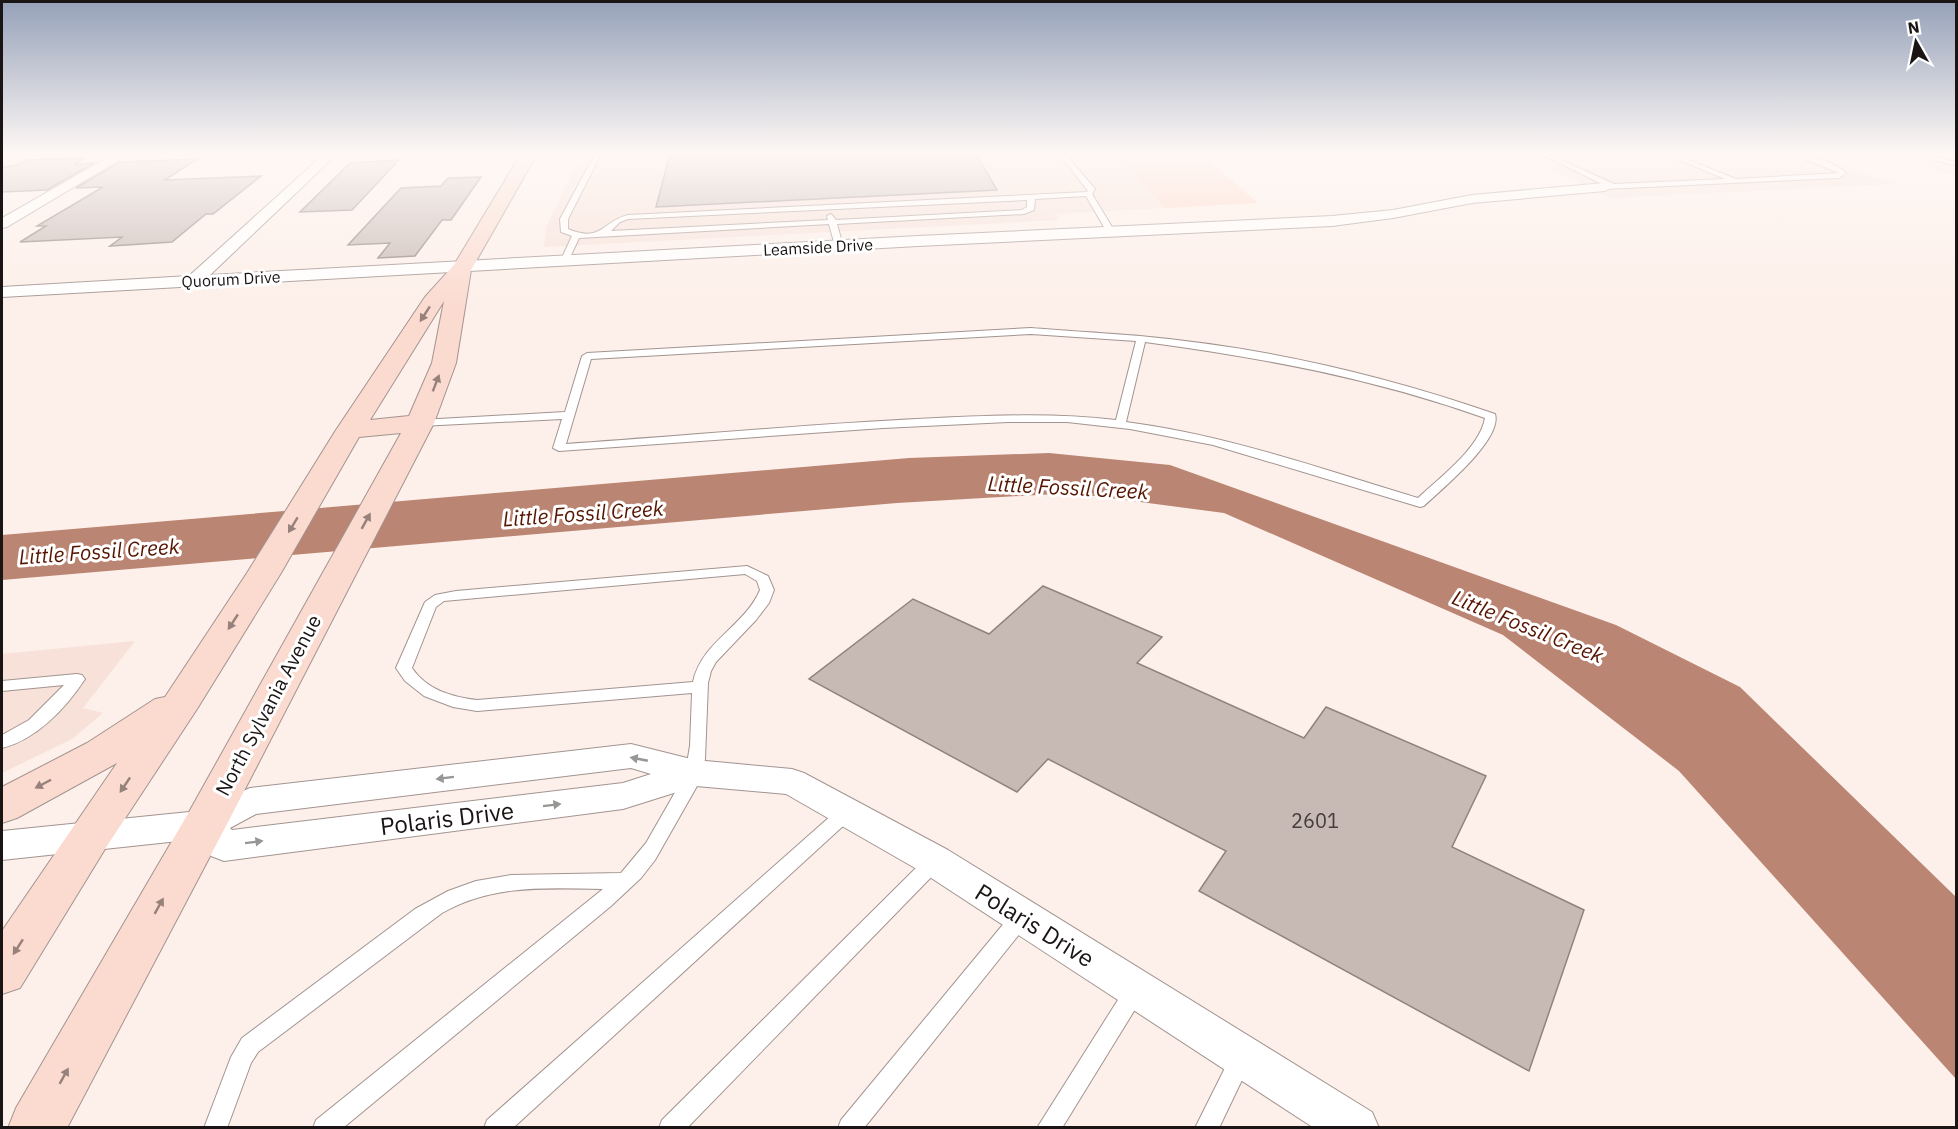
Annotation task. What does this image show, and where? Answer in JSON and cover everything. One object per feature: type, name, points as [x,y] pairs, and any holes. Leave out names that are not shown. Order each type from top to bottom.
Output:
[{"type":"street","points":[[2,224],[32,207]]},
{"type":"street","points":[[195,280],[274,207]]},
{"type":"street","name":"North Sylvania Avenue","points":[[2,972],[183,700],[264,573],[350,430],[436,297],[462,268],[498,207]]},
{"type":"street","name":"Leamside Drive","points":[[462,268],[1332,221],[1432,207]]},
{"type":"street","name":"Quorum Drive","points":[[2,292],[195,280],[462,268]]},
{"type":"street","name":"North Sylvania Avenue","points":[[36,1128],[205,825],[420,423],[444,363],[462,268]]},
{"type":"street","points":[[350,430],[420,423]]},
{"type":"street","points":[[2,806],[101,754],[183,700]]},
{"type":"street","name":"Polaris Drive","points":[[205,825],[224,846],[623,796],[695,773],[792,782],[935,861],[1356,1128]]},
{"type":"street","points":[[2,846],[205,825]]},
{"type":"lane","points":[[570,207],[564,219],[564,230],[576,236],[1024,212],[1031,207]]},
{"type":"lane","points":[[829,207],[839,246]]},
{"type":"lane","points":[[602,234],[618,219],[835,207]]},
{"type":"lane","points":[[1096,207],[1111,232]]},
{"type":"lane","points":[[564,262],[576,236]]},
{"type":"lane","points":[[1031,331],[1141,339],[1225,350],[1334,370],[1404,387],[1491,416],[1492,422],[1480,444],[1420,503],[1252,452],[1175,432],[1086,420],[1005,419],[889,423],[559,448],[587,356],[1031,331]]},
{"type":"lane","points":[[1120,425],[1141,339]]},
{"type":"lane","points":[[420,423],[569,415]]},
{"type":"lane","points":[[324,1128],[604,900],[643,862],[695,773],[702,687],[703,669],[718,648],[756,613],[765,600],[766,581],[759,574],[747,570],[440,598],[430,605],[404,668],[409,676],[427,690],[456,704],[472,706],[702,687]]},
{"type":"lane","points":[[2,686],[77,679],[56,706],[15,737],[2,742]]},
{"type":"lane","points":[[495,1128],[848,811]]},
{"type":"lane","points":[[670,1128],[935,861]]},
{"type":"lane","points":[[215,1128],[242,1057],[250,1045],[422,915],[443,902],[477,888],[509,883],[624,881]]},
{"type":"lane","points":[[849,1128],[1022,916]]},
{"type":"lane","points":[[1048,1128],[1137,989]]},
{"type":"lane","points":[[1206,1128],[1243,1056]]},
{"type":"shaded area","points":[[556,207],[1166,208],[1055,214],[1059,220],[544,247],[546,227]]},
{"type":"shaded area","points":[[135,641],[83,708],[103,713],[72,739],[2,773],[2,654]]},
{"type":"water","name":"Little Fossil Creek","points":[[1049,453],[1170,465],[1616,625],[1740,687],[1956,897],[1956,1079],[1679,771],[1503,635],[1224,513],[1072,493],[897,503],[2,580],[2,535],[909,458]]},
{"type":"building","points":[[70,207],[222,207],[213,214],[206,214],[172,242],[110,246],[122,237],[20,242],[46,226],[37,226]]},
{"type":"building","points":[[305,207],[355,207],[352,210],[300,212]]},
{"type":"building","points":[[384,207],[460,207],[451,220],[442,220],[415,256],[378,258],[390,243],[348,245]]},
{"type":"building","points":[[1043,586],[1162,637],[1137,663],[1304,738],[1326,707],[1486,776],[1452,847],[1584,910],[1529,1071],[1199,891],[1226,851],[1048,759],[1017,792],[809,679],[913,599],[989,634]]}]
